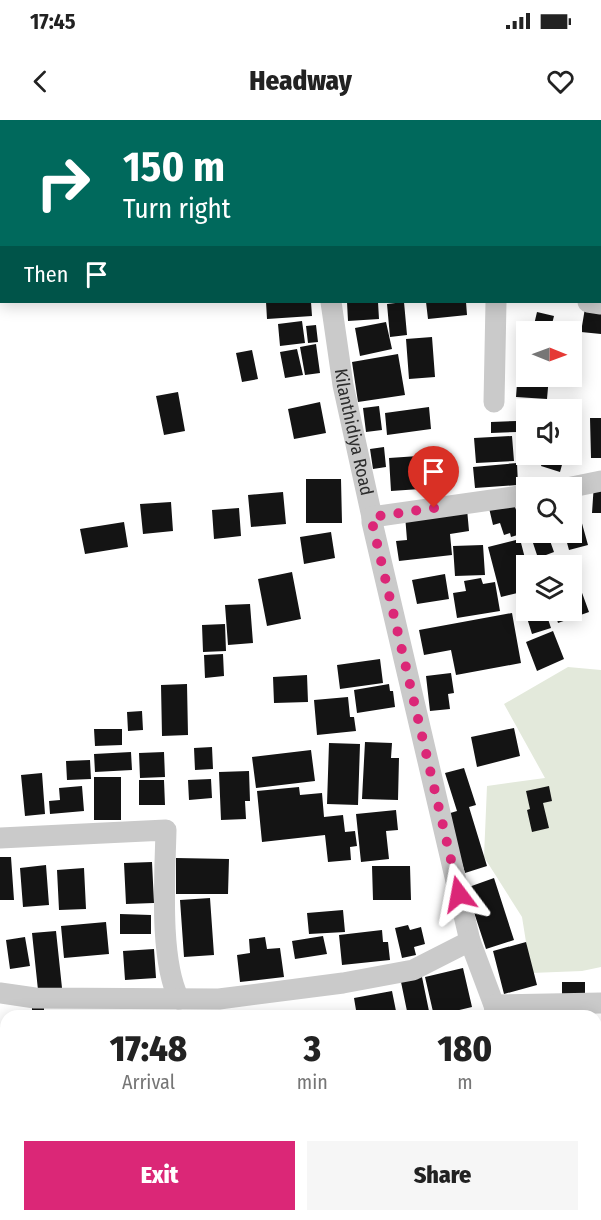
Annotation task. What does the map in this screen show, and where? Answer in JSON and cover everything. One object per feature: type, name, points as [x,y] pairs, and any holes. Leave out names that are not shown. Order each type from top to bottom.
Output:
[{"type":"street","name":"Kilanthidiya Road","points":[[331,303],[343,385],[372,522],[470,941],[495,1010]]},
{"type":"street","points":[[494,402],[496,303]]},
{"type":"street","points":[[582,485],[601,481]]},
{"type":"street","points":[[372,517],[516,496]]},
{"type":"street","points":[[0,838],[166,830],[167,949],[172,985],[178,999]]},
{"type":"street","points":[[0,993],[35,998],[178,999],[219,1007],[413,970],[470,941]]},
{"type":"street","points":[[495,1010],[601,1003]]},
{"type":"shaded area","points":[[568,667],[601,670],[601,967],[582,971],[531,973],[522,917],[484,857],[487,786],[545,778],[504,704]]},
{"type":"building","points":[[266,303],[311,303],[312,316],[267,319]]},
{"type":"building","points":[[347,303],[378,303],[379,319],[348,321]]},
{"type":"building","points":[[404,303],[407,335],[390,337],[387,304]]},
{"type":"building","points":[[426,303],[466,303],[467,315],[428,319]]},
{"type":"building","points":[[585,308],[601,311],[601,334],[582,332]]},
{"type":"building","points":[[537,312],[554,316],[553,321],[535,321]]},
{"type":"building","points":[[302,321],[305,343],[280,346],[278,324]]},
{"type":"building","points":[[386,322],[392,349],[360,356],[355,328]]},
{"type":"building","points":[[316,325],[318,342],[308,343],[306,326]]},
{"type":"building","points":[[432,337],[435,377],[409,379],[406,339]]},
{"type":"building","points":[[316,344],[320,373],[305,375],[300,347]]},
{"type":"building","points":[[297,349],[303,375],[285,378],[280,352]]},
{"type":"building","points":[[252,350],[258,379],[242,382],[236,353]]},
{"type":"building","points":[[398,354],[405,395],[358,402],[352,362]]},
{"type":"building","points":[[517,387],[548,387],[547,399],[516,397]]},
{"type":"building","points":[[178,392],[185,431],[164,435],[156,396]]},
{"type":"building","points":[[320,402],[326,433],[294,439],[288,409]]},
{"type":"building","points":[[379,406],[382,430],[366,432],[363,408]]},
{"type":"building","points":[[429,407],[431,429],[387,435],[385,413]]},
{"type":"building","points":[[590,418],[601,418],[601,458],[591,458]]},
{"type":"building","points":[[516,421],[516,432],[491,433],[491,422]]},
{"type":"building","points":[[512,436],[514,461],[476,463],[474,438]]},
{"type":"building","points":[[384,447],[386,467],[373,469],[370,449]]},
{"type":"building","points":[[433,455],[435,488],[391,491],[389,458]]},
{"type":"building","points":[[516,463],[516,485],[475,488],[473,467]]},
{"type":"building","points":[[541,465],[562,465],[560,472]]},
{"type":"building","points":[[306,479],[341,479],[342,523],[306,523]]},
{"type":"building","points":[[594,483],[601,484],[601,513],[592,513]]},
{"type":"building","points":[[283,492],[286,524],[251,527],[248,495]]},
{"type":"building","points":[[513,501],[516,510],[516,535],[511,537],[510,533],[504,535],[500,523],[493,525],[489,508]]},
{"type":"building","points":[[171,502],[173,531],[143,534],[140,504]]},
{"type":"building","points":[[239,508],[241,536],[214,539],[212,510]]},
{"type":"building","points":[[467,509],[469,531],[450,534],[452,555],[399,561],[396,541],[407,540],[405,515]]},
{"type":"building","points":[[124,522],[128,547],[85,554],[80,529]]},
{"type":"building","points":[[582,523],[588,545],[569,550],[567,543],[582,543]]},
{"type":"building","points":[[331,532],[335,558],[304,564],[300,537]]},
{"type":"building","points":[[516,540],[516,543],[521,543],[524,555],[516,555],[516,593],[501,597],[488,547]]},
{"type":"building","points":[[533,543],[551,543],[554,552],[537,555]]},
{"type":"building","points":[[483,545],[485,575],[455,576],[453,546]]},
{"type":"building","points":[[292,572],[301,619],[267,626],[258,579]]},
{"type":"building","points":[[445,574],[449,599],[417,604],[412,580]]},
{"type":"building","points":[[481,578],[483,584],[495,582],[500,611],[457,618],[453,593],[466,591],[464,581]]},
{"type":"building","points":[[582,593],[589,612],[582,614]]},
{"type":"building","points":[[250,604],[253,643],[228,645],[225,605]]},
{"type":"building","points":[[512,613],[521,663],[456,675],[451,650],[424,655],[419,630]]},
{"type":"building","points":[[528,621],[549,621],[551,628],[532,634]]},
{"type":"building","points":[[225,624],[226,651],[203,652],[202,625]]},
{"type":"building","points":[[553,631],[564,659],[537,671],[526,642]]},
{"type":"building","points":[[223,654],[224,676],[205,678],[204,655]]},
{"type":"building","points":[[380,659],[383,683],[340,689],[337,665]]},
{"type":"building","points":[[451,673],[454,693],[448,694],[450,709],[430,711],[426,676]]},
{"type":"building","points":[[307,675],[308,702],[274,703],[273,677]]},
{"type":"building","points":[[187,684],[188,735],[162,736],[161,685]]},
{"type":"building","points":[[389,684],[390,691],[393,691],[395,707],[357,713],[354,690]]},
{"type":"building","points":[[348,697],[350,717],[354,717],[356,731],[317,735],[314,700]]},
{"type":"building","points":[[142,711],[143,730],[128,731],[127,712]]},
{"type":"building","points":[[514,728],[520,756],[477,767],[471,737]]},
{"type":"building","points":[[94,729],[122,729],[122,745],[95,746]]},
{"type":"building","points":[[365,742],[392,743],[391,758],[399,758],[398,800],[362,799]]},
{"type":"building","points":[[329,743],[360,744],[358,805],[327,804]]},
{"type":"building","points":[[212,747],[213,769],[195,770],[194,748]]},
{"type":"building","points":[[311,750],[315,781],[256,788],[252,757]]},
{"type":"building","points":[[131,752],[132,770],[95,772],[94,754]]},
{"type":"building","points":[[164,752],[165,777],[140,778],[139,753]]},
{"type":"building","points":[[90,760],[91,779],[67,780],[66,761]]},
{"type":"building","points":[[464,768],[476,805],[469,807],[487,866],[465,873],[447,814],[457,811],[445,773]]},
{"type":"building","points":[[249,771],[250,801],[245,801],[246,819],[221,820],[219,772]]},
{"type":"building","points":[[42,773],[45,814],[25,816],[21,775]]},
{"type":"building","points":[[94,777],[121,777],[121,820],[94,820]]},
{"type":"building","points":[[211,779],[212,798],[189,800],[188,780]]},
{"type":"building","points":[[139,780],[164,780],[165,805],[139,805]]},
{"type":"building","points":[[82,786],[84,811],[50,814],[49,801],[60,800],[59,788]]},
{"type":"building","points":[[549,786],[552,801],[543,803],[549,828],[532,832],[526,791]]},
{"type":"building","points":[[299,787],[300,795],[322,793],[324,817],[343,815],[345,832],[355,831],[357,846],[350,847],[351,860],[328,862],[325,835],[262,842],[257,791]]},
{"type":"building","points":[[396,810],[398,830],[386,831],[389,859],[361,862],[356,814]]},
{"type":"building","points":[[0,857],[11,857],[14,900],[0,900]]},
{"type":"building","points":[[176,858],[229,859],[228,894],[176,894]]},
{"type":"building","points":[[152,862],[154,903],[126,904],[124,863]]},
{"type":"building","points":[[46,865],[49,905],[23,907],[20,868]]},
{"type":"building","points":[[372,866],[410,866],[411,900],[373,900]]},
{"type":"building","points":[[84,868],[86,909],[59,910],[57,870]]},
{"type":"building","points":[[494,878],[514,940],[486,949],[466,888]]},
{"type":"building","points":[[210,898],[214,955],[184,957],[180,900]]},
{"type":"building","points":[[343,910],[345,932],[309,934],[307,913]]},
{"type":"building","points":[[120,914],[151,915],[151,934],[120,934]]},
{"type":"building","points":[[106,922],[109,954],[64,958],[61,926]]},
{"type":"building","points":[[408,925],[410,930],[421,927],[425,944],[414,947],[416,955],[402,958],[395,928]]},
{"type":"building","points":[[382,930],[383,942],[388,942],[390,960],[342,965],[339,935]]},
{"type":"building","points":[[56,931],[62,988],[38,990],[32,933]]},
{"type":"building","points":[[323,936],[327,954],[295,959],[292,941]]},
{"type":"building","points":[[25,937],[30,966],[10,969],[6,940]]},
{"type":"building","points":[[265,937],[267,949],[280,948],[284,977],[240,982],[237,955],[250,953],[249,939]]},
{"type":"building","points":[[526,942],[537,985],[504,994],[493,951]]},
{"type":"building","points":[[154,949],[156,978],[125,980],[123,951]]},
{"type":"building","points":[[463,968],[472,1007],[459,1010],[433,1010],[425,977]]},
{"type":"building","points":[[422,977],[429,1010],[407,1010],[401,982]]},
{"type":"building","points":[[562,982],[585,982],[585,995],[562,995]]},
{"type":"building","points":[[392,991],[396,1010],[356,1010],[354,998]]},
{"type":"building","points":[[32,1003],[44,1003],[44,1010],[32,1010]]},
{"type":"route","points":[[434,508],[372,517],[372,522],[459,894]]}]
